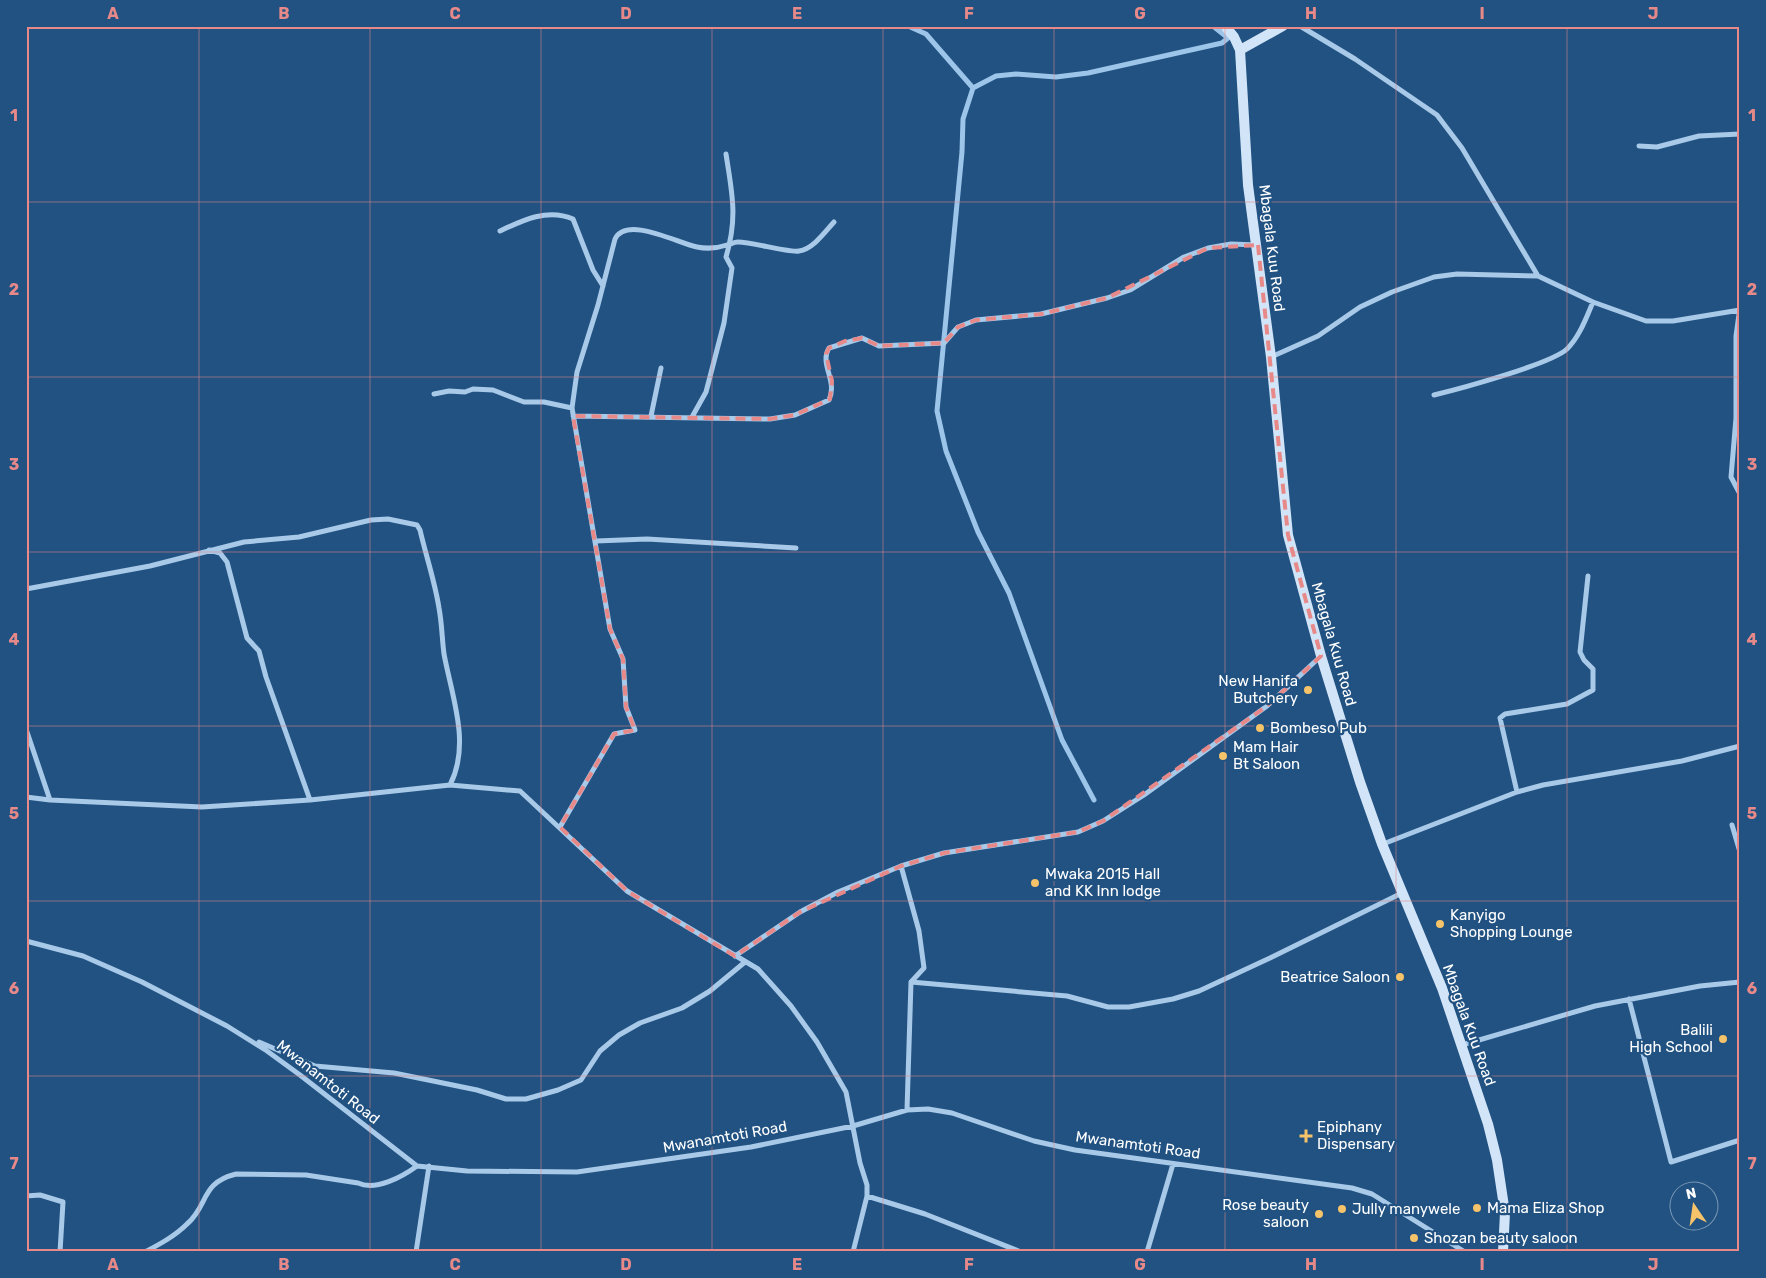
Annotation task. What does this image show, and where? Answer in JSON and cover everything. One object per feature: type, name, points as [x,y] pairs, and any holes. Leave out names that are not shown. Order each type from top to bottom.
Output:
[{"type":"street","name":"Mbagala Kuu Road","points":[[1225,26],[1234,37],[1240,50],[1248,185],[1258,245],[1271,357],[1288,535],[1321,656],[1382,844],[1442,988],[1488,1124],[1497,1160],[1505,1213],[1503,1252]]},
{"type":"street","points":[[1240,50],[1283,26]]},
{"type":"street","points":[[1300,26],[1355,59],[1437,115],[1462,148],[1538,276]]},
{"type":"street","points":[[1639,146],[1657,147],[1699,136],[1740,134]]},
{"type":"street","points":[[692,417],[706,392],[724,323],[732,268],[726,257],[734,229],[733,202],[726,154]]},
{"type":"street","points":[[500,231],[550,214],[561,214],[573,219],[593,270],[603,287]]},
{"type":"street","points":[[560,827],[614,734],[635,730],[626,707],[623,659],[610,629],[572,408],[577,372],[603,287],[615,239],[619,233],[641,231],[671,237],[696,247],[711,248],[740,242],[799,252],[809,247],[834,222]]},
{"type":"street","points":[[573,416],[770,419],[795,415],[829,400],[832,390],[826,354],[829,348],[845,341],[862,338],[880,346],[944,343],[958,327],[976,320],[1041,314],[1130,290],[1184,257],[1200,250],[1230,244],[1258,245]]},
{"type":"street","points":[[1271,357],[1318,336],[1360,308],[1392,292],[1434,277],[1490,273],[1538,276],[1592,302],[1646,320],[1672,321],[1739,309],[1736,418],[1731,477],[1740,494]]},
{"type":"street","points":[[1434,395],[1515,371],[1561,354],[1570,346],[1582,328],[1592,302]]},
{"type":"street","points":[[651,416],[661,368]]},
{"type":"street","points":[[434,394],[449,391],[465,392],[473,389],[493,390],[524,402],[544,402],[572,408]]},
{"type":"street","points":[[26,589],[150,566],[209,550],[264,539],[299,537],[371,520],[388,519],[419,526],[439,608],[441,638],[460,740],[457,770],[450,785]]},
{"type":"street","points":[[596,541],[647,539],[796,548]]},
{"type":"street","points":[[209,550],[220,554],[227,562],[247,638],[259,651],[266,677],[310,800]]},
{"type":"street","points":[[1517,792],[1500,718],[1504,714],[1567,704],[1588,695],[1593,690],[1593,668],[1584,660],[1580,652],[1588,576]]},
{"type":"street","points":[[735,956],[800,912],[838,892],[901,866],[944,853],[1072,833],[1103,821],[1144,795],[1267,706],[1321,656]]},
{"type":"street","points":[[26,729],[50,800]]},
{"type":"street","points":[[1382,844],[1517,792],[1543,784],[1682,761],[1740,746]]},
{"type":"street","points":[[26,797],[50,800],[202,807],[310,800],[450,785],[520,791],[627,891],[758,969],[817,1042],[846,1092],[867,1185],[867,1196],[853,1252]]},
{"type":"street","points":[[1732,825],[1740,852]]},
{"type":"street","points":[[901,866],[919,931],[924,968],[911,982],[907,1110]]},
{"type":"street","points":[[911,982],[1066,996],[1108,1007],[1129,1007],[1173,999],[1198,991],[1402,893]]},
{"type":"street","name":"Mwanamtoti Road","points":[[26,941],[83,956],[179,1000],[241,1034],[300,1074],[417,1166],[468,1171],[577,1172],[751,1147],[853,1126],[907,1110],[928,1109],[952,1113],[1034,1141],[1075,1150],[1352,1188],[1372,1194],[1465,1252]]},
{"type":"street","points":[[241,1034],[315,1066],[394,1073],[477,1090],[506,1099],[526,1099],[558,1090],[581,1080],[600,1051],[619,1034],[640,1022],[682,1008],[710,991],[745,962]]},
{"type":"street","points":[[1462,1045],[1595,1006],[1740,982]]},
{"type":"street","points":[[1629,999],[1672,1162],[1740,1140]]},
{"type":"street","points":[[1147,1252],[1173,1164]]},
{"type":"street","points":[[145,1252],[188,1224],[208,1190],[227,1176],[236,1174],[306,1175],[358,1183],[366,1186],[393,1180],[417,1166]]},
{"type":"street","points":[[416,1252],[429,1166]]},
{"type":"street","points":[[26,1196],[40,1195],[62,1202],[60,1252]]},
{"type":"street","points":[[867,1196],[925,1214],[1021,1252]]},
{"type":"highlighted area","points":[[1258,245],[1288,535],[1321,656],[1267,706],[1103,821],[1078,832],[944,853],[901,866],[800,912],[735,956],[627,891],[560,827],[614,734],[635,730],[626,707],[623,659],[610,629],[573,416],[770,419],[795,415],[830,399],[832,381],[826,354],[829,348],[845,341],[862,338],[879,346],[944,343],[958,327],[976,320],[1041,314],[1107,298],[1208,248]]},
{"type":"waterway","points":[[908,26],[926,34],[973,88],[963,119],[962,152],[937,411],[946,451],[978,532],[1009,593],[1062,740],[1094,800]]},
{"type":"waterway","points":[[973,88],[996,76],[1016,74],[1056,77],[1088,73],[1222,43],[1228,38],[1213,26]]},
{"type":"waterway","points":[[1241,26],[1266,26]]},
{"type":"place","name":"New Hanifa Butchery","points":[[1308,690]]},
{"type":"place","name":"Bombeso Pub","points":[[1260,728]]},
{"type":"place","name":"Mam Hair Bt Saloon","points":[[1223,756]]},
{"type":"place","name":"Mwaka 2015 Hall and KK Inn lodge","points":[[1035,883]]},
{"type":"place","name":"Kanyigo Shopping Lounge","points":[[1440,924]]},
{"type":"place","name":"Beatrice Saloon","points":[[1400,977]]},
{"type":"place","name":"Balili High School","points":[[1723,1039]]},
{"type":"place","name":"Epiphany Dispensary","points":[[1306,1136]]},
{"type":"place","name":"Mama Eliza Shop","points":[[1477,1208]]},
{"type":"place","name":"Jully manywele","points":[[1342,1209]]},
{"type":"place","name":"Rose beauty saloon","points":[[1319,1214]]},
{"type":"place","name":"Shozan beauty saloon","points":[[1414,1238]]}]
